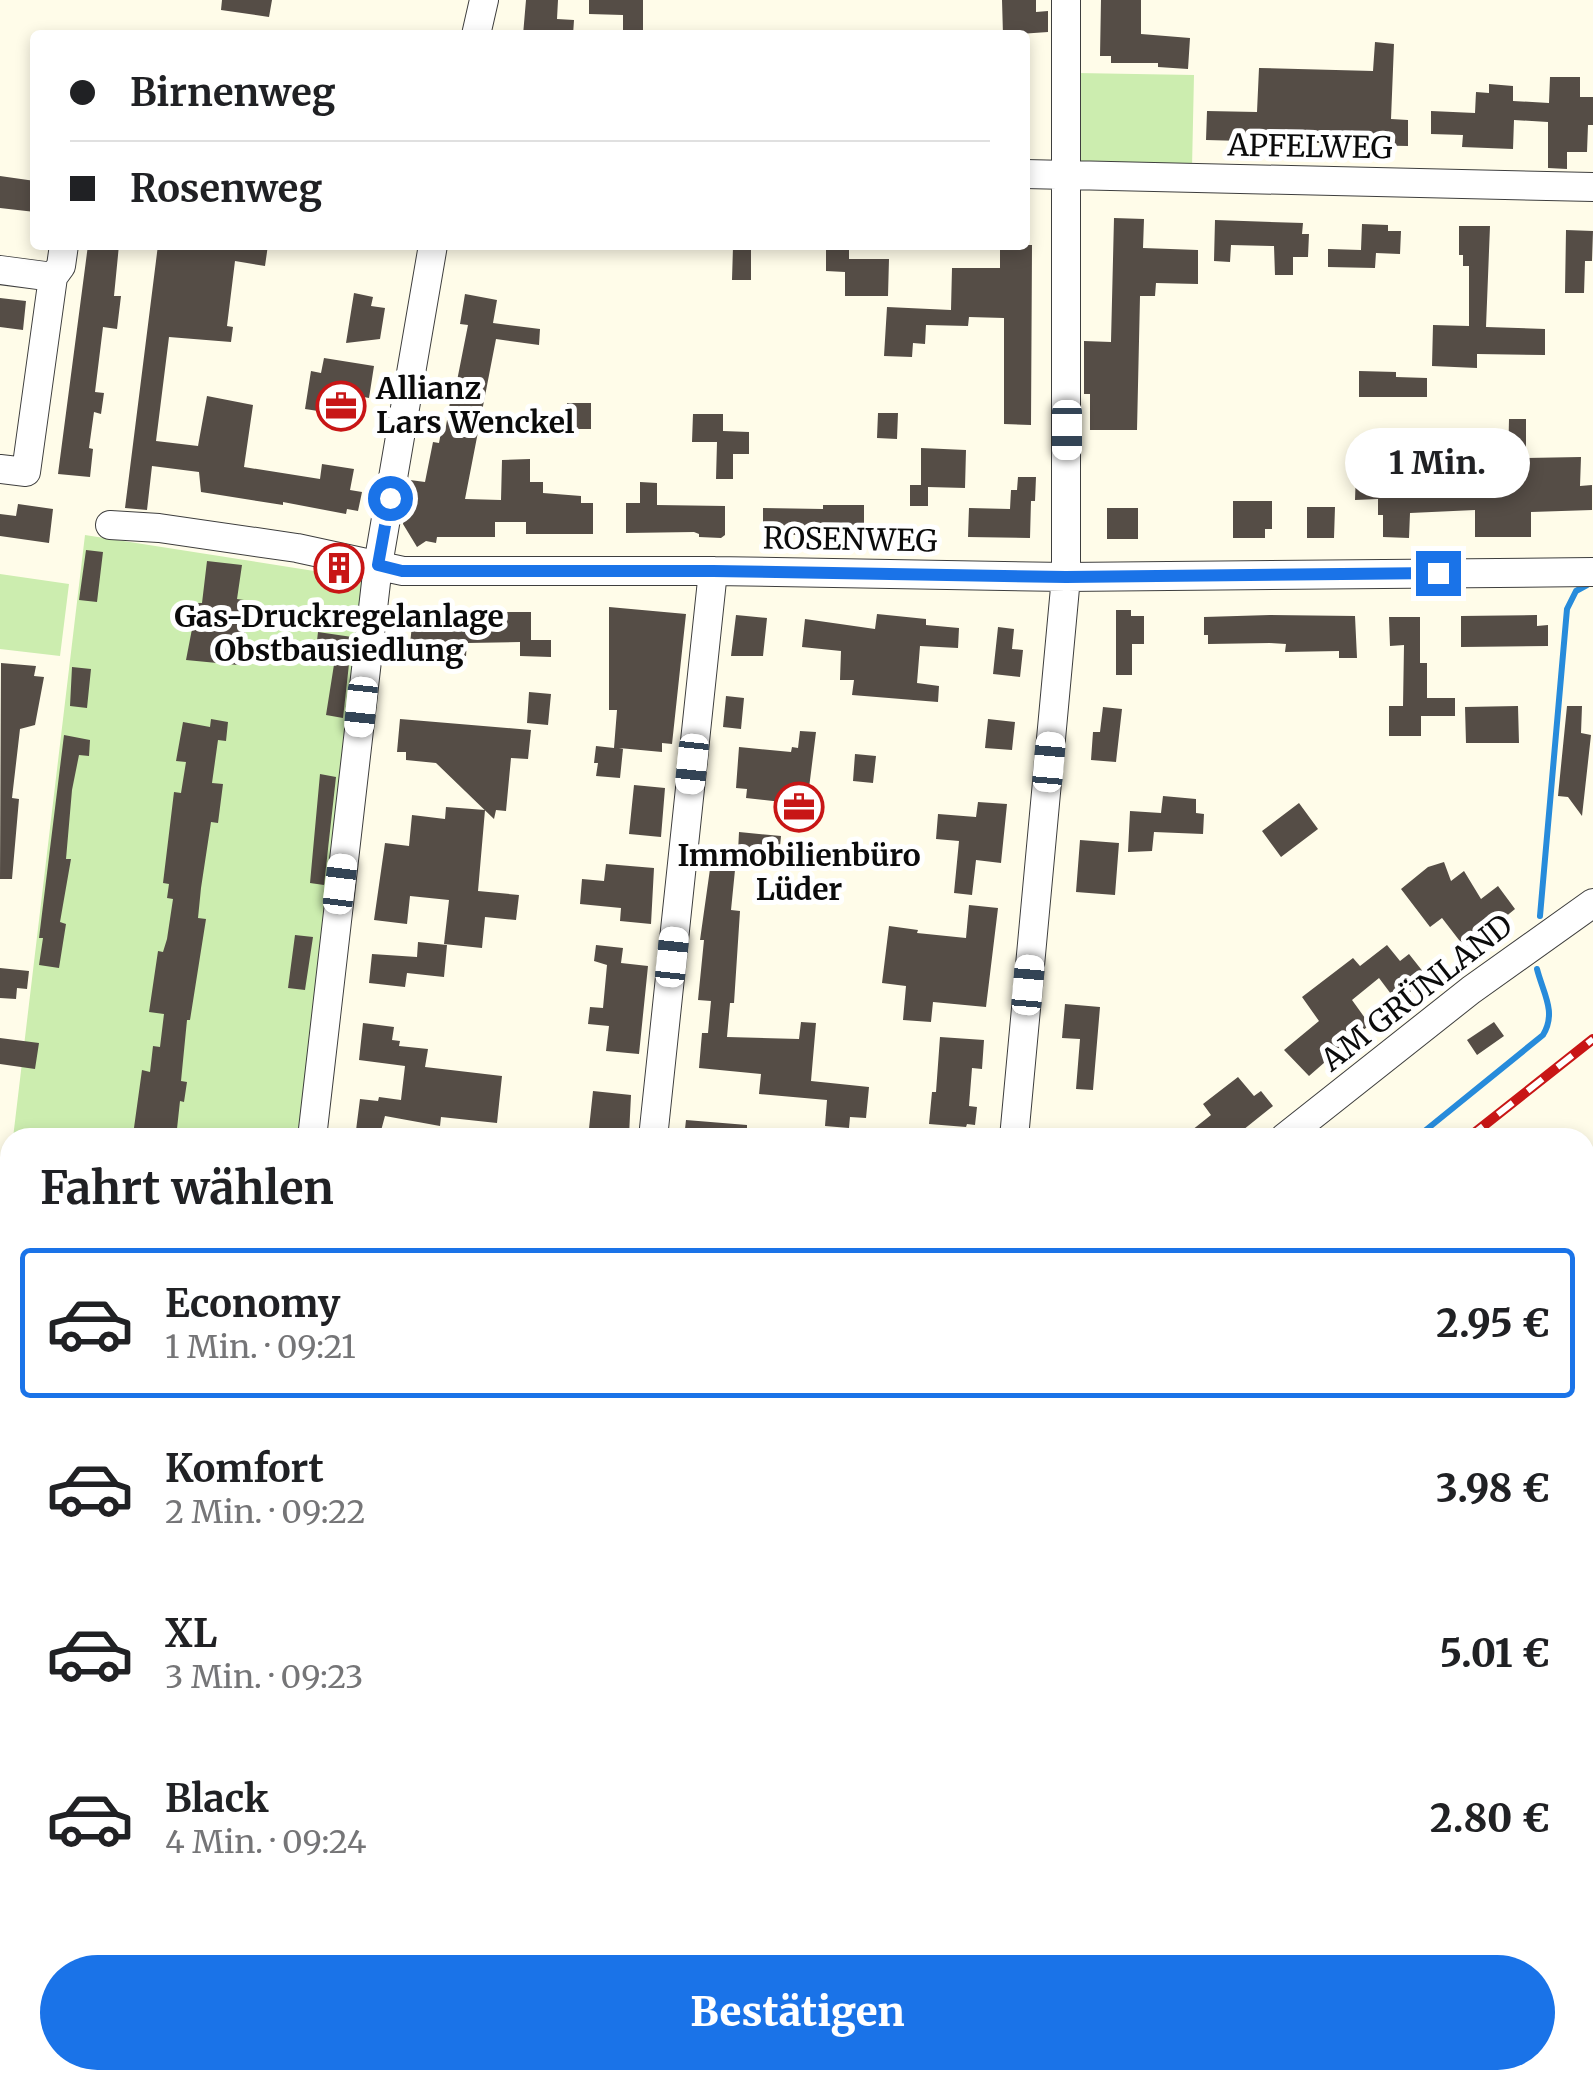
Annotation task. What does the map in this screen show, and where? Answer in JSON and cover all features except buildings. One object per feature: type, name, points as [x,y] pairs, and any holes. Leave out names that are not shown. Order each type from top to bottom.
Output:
[{"type":"street","points":[[477,30],[484,0]]},
{"type":"street","points":[[1015,1128],[1066,577],[1066,0]]},
{"type":"street","name":"APFELWEG","points":[[1030,174],[1593,187]]},
{"type":"street","points":[[0,469],[26,472],[54,276],[61,266],[63,250]]},
{"type":"street","points":[[313,1128],[378,565],[433,250]]},
{"type":"street","points":[[0,270],[54,276]]},
{"type":"street","name":"ROSENWEG","points":[[110,526],[159,528],[297,548],[402,571],[1066,577],[1593,572]]},
{"type":"street","points":[[653,1128],[713,571]]},
{"type":"street","name":"AM GRÜNLAND","points":[[1297,1128],[1471,990],[1593,903]]},
{"type":"green space","points":[[1077,73],[1194,75],[1192,168],[1078,169]]},
{"type":"green space","points":[[85,535],[365,579],[302,1128],[14,1128]]},
{"type":"green space","points":[[0,574],[69,584],[60,656],[0,649]]},
{"type":"waterway","points":[[1540,916],[1567,609],[1576,591],[1587,585]]},
{"type":"waterway","points":[[1428,1128],[1543,1035],[1549,1010],[1537,969]]},
{"type":"railway","points":[[1481,1128],[1593,1039]]},
{"type":"place","name":"Allianz Lars Wenckel","points":[[341,406]]},
{"type":"place","name":"Gas-Druckregelanlage Obstbausiedlung","points":[[339,568]]},
{"type":"place","name":"Immobilienbüro Lüder","points":[[799,807]]},
{"type":"route","points":[[390,498],[378,565],[402,571],[1066,577],[1438,573]]}]
